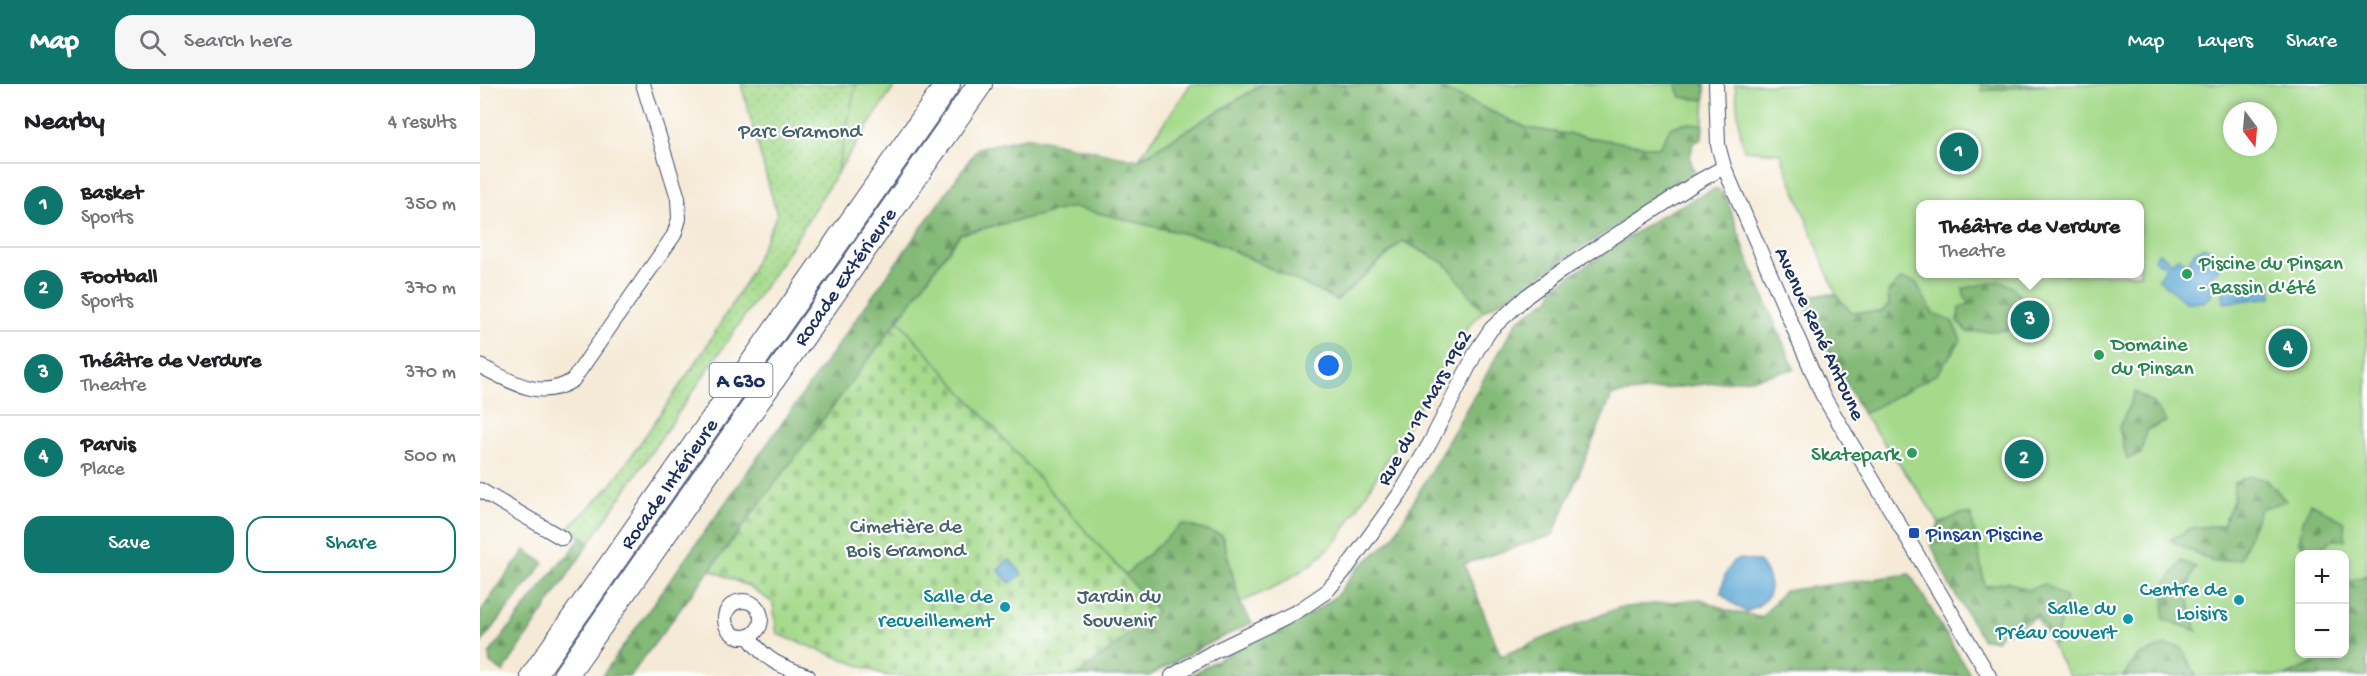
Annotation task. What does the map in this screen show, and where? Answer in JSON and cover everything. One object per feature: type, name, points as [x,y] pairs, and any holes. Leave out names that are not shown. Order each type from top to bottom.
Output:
[{"type":"highway","name":"Rocade Intérieure","points":[[533,676],[948,84]]},
{"type":"highway","name":"Rocade Extérieure","points":[[565,676],[980,84]]},
{"type":"street","points":[[480,366],[535,390],[556,389],[573,380],[674,235],[679,219],[678,198],[643,84]]},
{"type":"street","name":"Avenue René Antoune","points":[[1716,84],[1718,145],[1724,167],[1822,394],[1989,676]]},
{"type":"street","name":"Rue du 19 Mars 1962","points":[[1172,676],[1213,652],[1298,611],[1326,592],[1353,559],[1401,492],[1430,443],[1477,350],[1491,329],[1527,296],[1566,267],[1696,182],[1724,167]]},
{"type":"street","points":[[480,490],[562,538]]},
{"type":"street","points":[[748,636],[760,652],[777,665],[808,676]]},
{"type":"green space","name":"Parc Gramond","points":[[741,84],[856,84],[837,173],[780,264],[590,542],[569,528],[612,484],[703,352],[746,281],[777,215]]},
{"type":"green space","points":[[856,84],[896,84],[837,173],[854,89]]},
{"type":"green space","points":[[1191,84],[1263,84],[1138,160]]},
{"type":"green space","points":[[1263,84],[1432,84],[1527,128],[1659,148],[1670,128],[1684,123],[1703,124],[1702,139],[1693,143],[1690,159],[1695,172],[1632,216],[1483,311],[1446,264],[1403,241],[1337,300],[1211,240],[1073,207],[960,234],[630,676],[602,676],[978,148],[1029,137],[1138,160]]},
{"type":"green space","points":[[1432,84],[1676,84],[1681,97],[1705,100],[1703,124],[1684,123],[1670,128],[1659,148],[1527,128]]},
{"type":"green space","points":[[1676,84],[1705,84],[1705,100],[1681,97]]},
{"type":"green space","name":"Domaine du Pinsan","points":[[1735,84],[2367,84],[2367,676],[2069,676],[2036,617],[2008,633],[1982,599],[1955,548],[1920,493],[1863,414],[1799,295],[1836,294],[1780,153],[1744,150]]},
{"type":"green space","points":[[1982,84],[2046,84],[2046,85],[1982,91]]},
{"type":"green space","points":[[1716,188],[1725,194],[1746,254],[1794,369],[1757,378],[1612,395],[1553,535],[1464,564],[1501,656],[1618,608],[1701,599],[1728,611],[1762,617],[1784,591],[1910,574],[1971,676],[1190,676],[1222,657],[1314,612],[1337,595],[1357,569],[1392,539],[1517,321],[1550,298],[1554,287],[1662,215]]},
{"type":"green space","points":[[1073,207],[1211,240],[1337,300],[1403,241],[1446,264],[1483,311],[1468,327],[1339,538],[1312,564],[1284,582],[1240,603],[1222,535],[1182,524],[1125,575],[898,320],[960,234]]},
{"type":"green space","points":[[1901,279],[1916,282],[1933,314],[1952,321],[1961,340],[1937,374],[1863,414],[1799,295],[1836,295],[1851,312],[1881,312],[1889,305],[1888,292]]},
{"type":"green space","points":[[2001,281],[2014,288],[2024,302],[2012,306],[2009,330],[1967,332],[1957,321],[1960,307],[1969,304],[1963,288]]},
{"type":"green space","name":"Cimetière de Bois Gramond","points":[[898,320],[1157,611],[1077,676],[887,676],[777,634],[773,603],[748,586],[710,570]]},
{"type":"green space","points":[[2135,392],[2154,404],[2166,422],[2146,430],[2141,454],[2127,459],[2119,428]]},
{"type":"green space","points":[[2249,476],[2267,480],[2286,501],[2260,509],[2240,559],[2214,562],[2170,540],[2191,528],[2223,525],[2234,499],[2234,483]]},
{"type":"green space","points":[[2311,503],[2344,522],[2345,540],[2331,540],[2319,550],[2309,550],[2299,542],[2303,521]]},
{"type":"green space","points":[[1960,514],[1971,514],[1985,586],[2008,582],[2027,590],[2045,584],[2066,598],[2055,644],[2037,614],[2006,628],[1996,640],[1982,639],[1950,586],[1930,542],[1939,524]]},
{"type":"green space","points":[[1182,524],[1222,535],[1240,603],[1252,623],[1203,646],[1149,676],[1077,676],[1157,611],[1125,575]]},
{"type":"green space","points":[[581,536],[590,542],[503,672],[490,663],[489,654],[562,560],[570,554]]},
{"type":"green space","points":[[525,550],[544,563],[480,644],[480,612]]},
{"type":"green space","points":[[2181,561],[2196,567],[2188,591],[2197,631],[2163,619],[2166,584]]},
{"type":"green space","points":[[2367,575],[2367,676],[2285,676],[2327,658],[2349,658],[2349,582]]},
{"type":"green space","points":[[2166,645],[2181,647],[2196,676],[2123,676],[2138,656]]},
{"type":"water","name":"Piscine du Pinsan - Bassin d'été","points":[[2204,247],[2214,251],[2221,259],[2219,270],[2207,279],[2212,287],[2211,296],[2203,302],[2185,302],[2158,278],[2167,268],[2154,259],[2159,253],[2172,263],[2178,257],[2187,264],[2195,251]]},
{"type":"water","points":[[2270,280],[2272,297],[2224,303],[2222,286]]},
{"type":"water","points":[[1009,559],[1022,574],[1010,583],[998,570]]},
{"type":"water","points":[[1742,559],[1759,562],[1765,570],[1770,585],[1767,597],[1762,603],[1746,612],[1729,601],[1721,592],[1725,576],[1733,561]]},
{"type":"place","name":"Basket","points":[[1959,152]]},
{"type":"place","name":"Piscine du Pinsan - Bassin d'été","points":[[2187,274]]},
{"type":"place","name":"Théâtre de Verdure","points":[[2030,320]]},
{"type":"place","name":"Parvis","points":[[2288,348]]},
{"type":"place","name":"Domaine du Pinsan","points":[[2099,355]]},
{"type":"place","name":"Skatepark","points":[[1912,453]]},
{"type":"place","name":"Football","points":[[2024,459]]},
{"type":"place","name":"Pinsan Piscine","points":[[1914,533]]},
{"type":"place","name":"Centre de Loisirs","points":[[2239,600]]},
{"type":"place","name":"Salle de recueillement","points":[[1005,607]]},
{"type":"place","name":"Salle du Préau couvert","points":[[2128,619]]},
{"type":"park label","name":"Jardin du Souvenir","points":[[1119,607]]}]
